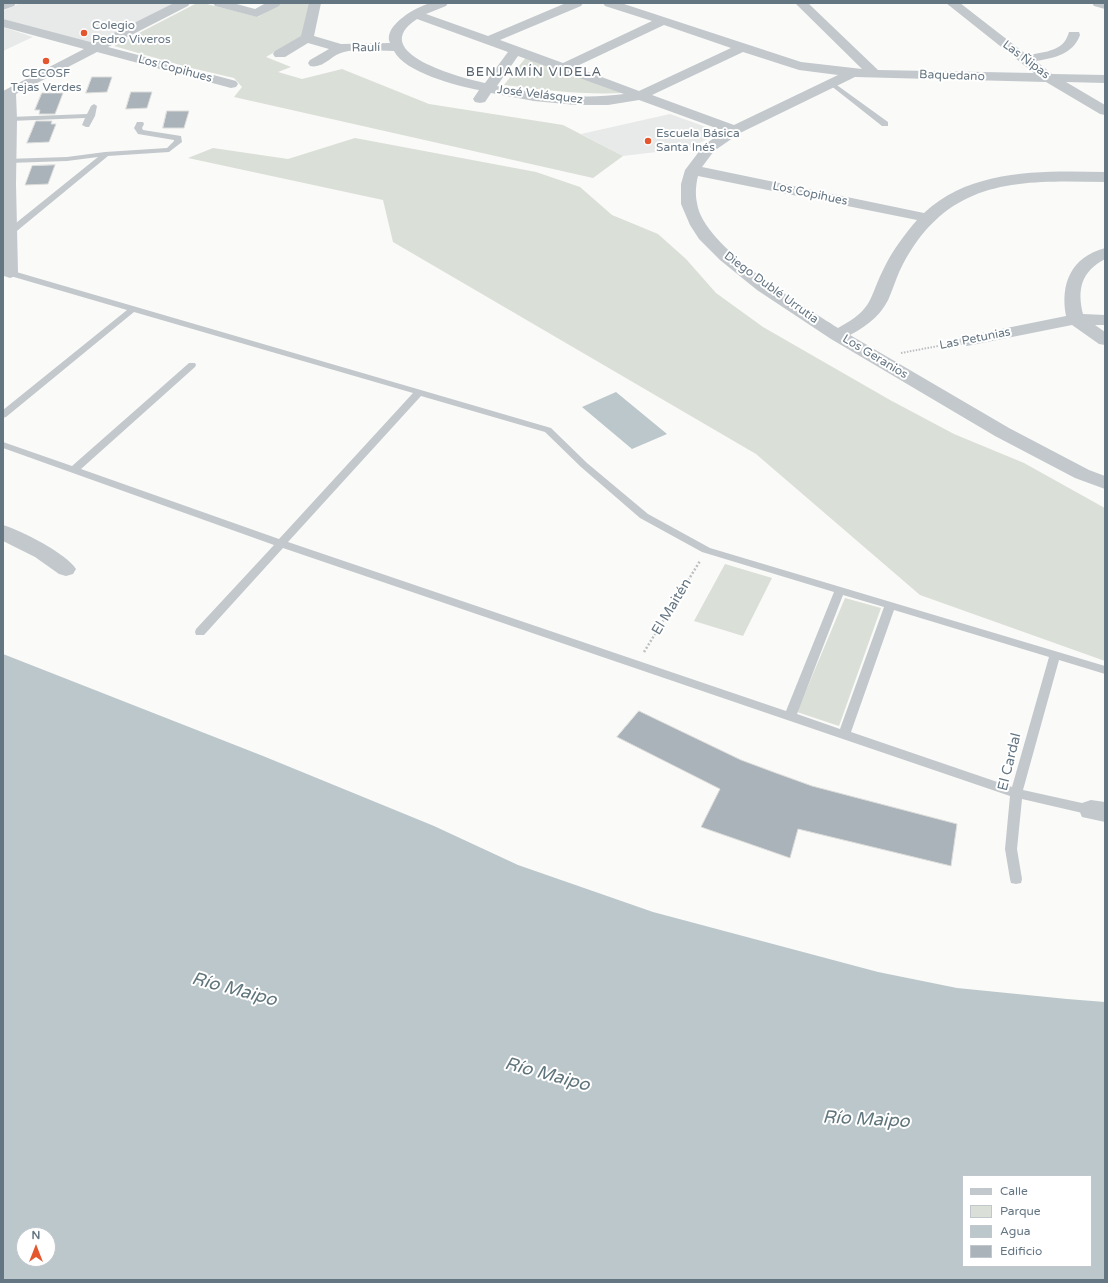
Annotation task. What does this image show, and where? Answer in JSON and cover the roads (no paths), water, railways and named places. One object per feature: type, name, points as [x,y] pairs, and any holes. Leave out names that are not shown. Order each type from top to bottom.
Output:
[{"type":"street","points":[[3,6],[10,3]]},
{"type":"street","points":[[5,274],[7,225],[5,184],[9,161],[6,92],[97,48],[181,3]]},
{"type":"street","points":[[219,3],[257,13],[275,3]]},
{"type":"street","points":[[280,54],[307,38],[315,3]]},
{"type":"street","points":[[397,47],[395,39],[402,23],[415,14],[442,3]]},
{"type":"street","points":[[489,40],[577,3]]},
{"type":"street","name":"Baquedano","points":[[609,3],[799,66],[853,73],[875,74],[1105,79]]},
{"type":"street","points":[[800,3],[875,74]]},
{"type":"street","name":"Las Ñipas","points":[[952,3],[1049,78],[1105,111]]},
{"type":"street","points":[[1098,3],[1105,5]]},
{"type":"street","points":[[415,14],[735,130]]},
{"type":"street","points":[[563,68],[663,21]]},
{"type":"street","name":"Los Copihues","points":[[3,23],[231,84]]},
{"type":"street","points":[[1024,59],[1059,50],[1071,42],[1074,35]]},
{"type":"street","points":[[307,38],[340,48]]},
{"type":"street","name":"Raulí","points":[[315,63],[340,48],[397,47]]},
{"type":"street","name":"José Velásquez","points":[[397,47],[405,57],[418,66],[454,80],[486,88],[577,101],[614,100],[639,96]]},
{"type":"street","points":[[639,96],[741,48]]},
{"type":"street","points":[[478,102],[486,88],[516,50]]},
{"type":"street","name":"Baquedano","points":[[799,66],[832,84]]},
{"type":"street","name":"Diego Dublé Urrutia","points":[[837,335],[763,286],[726,258],[705,236],[695,220],[689,204],[688,184],[692,170],[709,148],[735,130],[853,73]]},
{"type":"street","name":"Los Copihues","points":[[692,170],[928,218]]},
{"type":"street","name":"Los Geranios","points":[[837,335],[856,326],[869,315],[879,302],[894,266],[912,238],[928,218],[947,203],[959,196],[1000,182],[1044,176],[1105,177]]},
{"type":"street","points":[[1105,253],[1087,263],[1076,274],[1072,286],[1071,304],[1074,319],[1105,340]]},
{"type":"street","name":"Las Petunias","points":[[968,341],[1074,319],[1105,320]]},
{"type":"street","name":"Los Geranios","points":[[837,335],[1002,432],[1082,474],[1105,483]]},
{"type":"street","points":[[3,532],[42,552],[66,569]]},
{"type":"lane","points":[[832,84],[885,124]]},
{"type":"lane","points":[[86,125],[94,106]]},
{"type":"lane","points":[[8,125],[91,116]]},
{"type":"lane","points":[[9,161],[67,159],[105,154],[169,150],[178,142],[178,138],[141,132],[138,128],[140,124]]},
{"type":"lane","points":[[7,225],[105,154]]},
{"type":"lane","points":[[5,274],[134,308],[548,430],[584,465],[644,516],[706,550],[1105,670]]},
{"type":"lane","points":[[3,415],[134,308]]},
{"type":"lane","points":[[74,470],[192,364]]},
{"type":"lane","points":[[200,632],[419,392]]},
{"type":"lane","points":[[3,445],[281,543],[1016,793],[1098,811]]},
{"type":"lane","points":[[790,716],[840,590]]},
{"type":"lane","points":[[844,735],[890,605]]},
{"type":"lane","name":"El Cardal","points":[[1016,879],[1011,849],[1016,793],[1055,654]]},
{"type":"lane","points":[[1078,661],[1105,674]]},
{"type":"water","points":[[616,392],[667,434],[632,449],[582,407]]},
{"type":"water","name":"Río Maipo","points":[[3,654],[263,756],[434,826],[518,865],[653,912],[878,972],[957,988],[1105,1002],[1105,1280],[3,1280]]},
{"type":"place","name":"Colegio Pedro Viveros","points":[[84,33]]},
{"type":"place","name":"CECOSF Tejas Verdes","points":[[46,61]]},
{"type":"place","name":"Escuela Básica Santa Inés","points":[[648,141]]},
{"type":"district","name":"BENJAMÍN VIDELA","points":[[534,73]]}]
